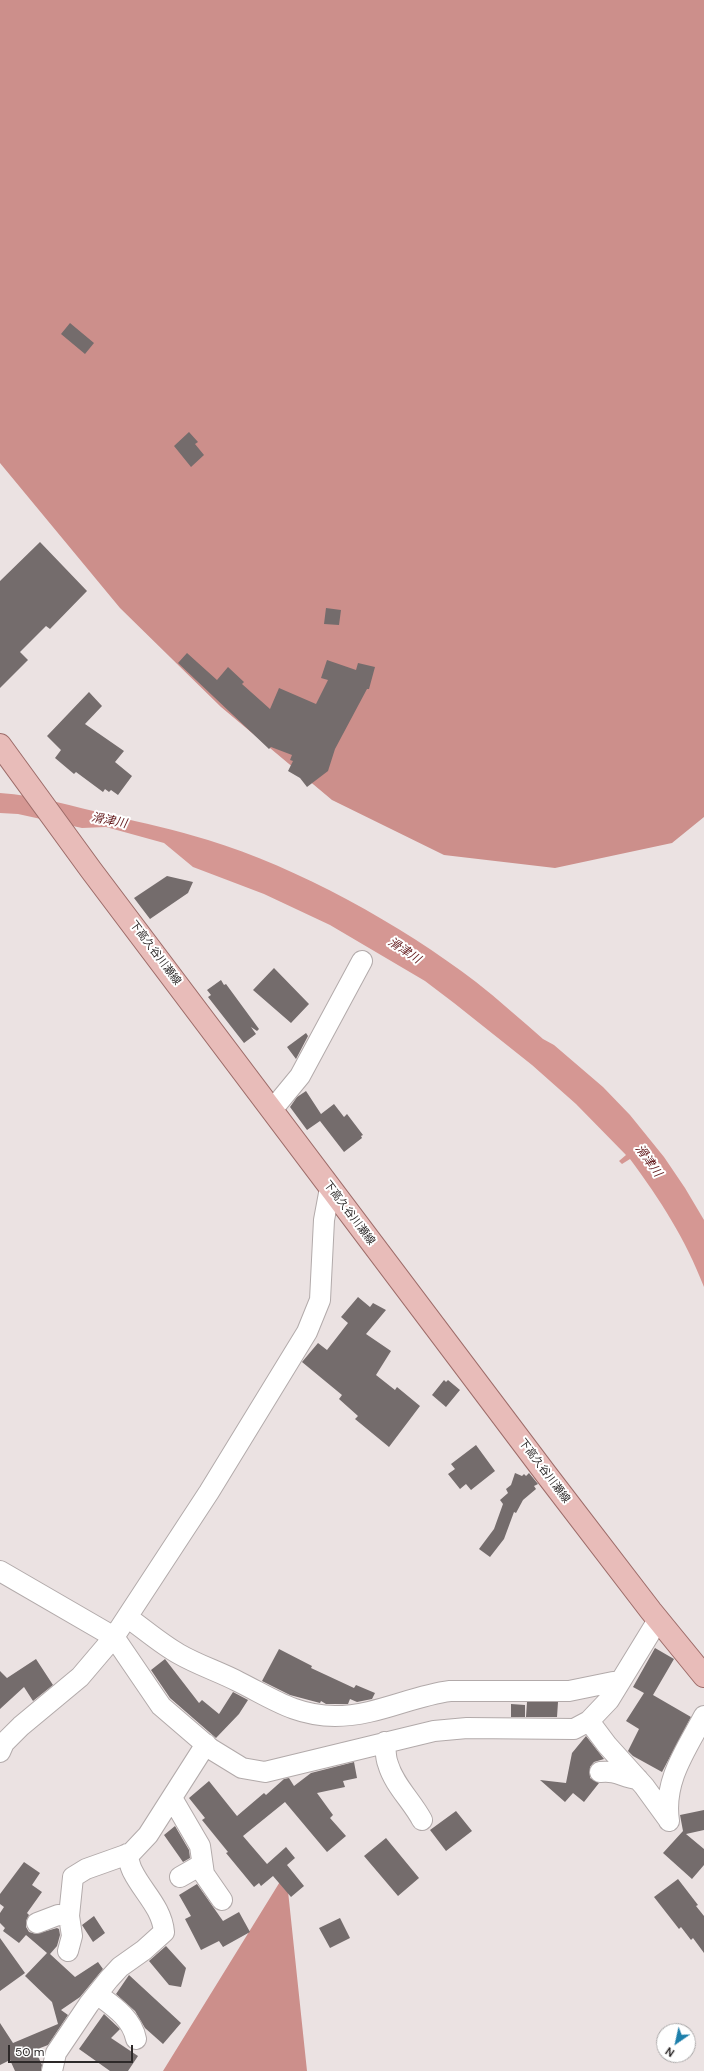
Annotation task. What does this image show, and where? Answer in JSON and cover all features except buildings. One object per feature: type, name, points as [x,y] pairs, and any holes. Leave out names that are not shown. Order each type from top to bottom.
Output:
[{"type":"main road","name":"下高久谷川瀬線","points":[[3,749],[330,1188],[658,1620],[704,1676]]},
{"type":"street","points":[[272,1110],[300,1076],[362,961]]},
{"type":"street","points":[[0,1752],[4,1743],[21,1726],[80,1677],[114,1637],[209,1492],[307,1332],[320,1300],[324,1220],[330,1188]]},
{"type":"street","points":[[0,1571],[114,1637],[161,1706],[206,1744],[242,1768],[265,1772],[440,1730],[467,1728],[561,1730],[574,1728],[589,1721],[608,1700],[658,1620]]},
{"type":"street","points":[[128,1617],[178,1654],[240,1682],[274,1702],[290,1708],[317,1714],[335,1716],[372,1712],[434,1693],[450,1691],[569,1691],[613,1682],[620,1682]]},
{"type":"street","points":[[589,1721],[607,1745],[638,1779],[670,1826],[668,1792],[671,1779],[704,1716]]},
{"type":"street","points":[[385,1742],[387,1763],[394,1779],[415,1806],[422,1820]]},
{"type":"street","points":[[68,1951],[72,1936],[69,1916],[73,1877],[86,1869],[131,1853],[148,1835],[206,1744]]},
{"type":"street","points":[[600,1772],[610,1771],[620,1773],[630,1779],[638,1779]]},
{"type":"street","points":[[172,1798],[200,1846],[201,1865],[204,1874],[222,1900]]},
{"type":"street","points":[[52,2071],[56,2053],[97,1994],[120,1966],[155,1942],[164,1932],[163,1924],[150,1896],[132,1871],[127,1854]]},
{"type":"street","points":[[180,1877],[201,1865]]},
{"type":"street","points":[[37,1923],[58,1915],[69,1916]]},
{"type":"street","points":[[97,1994],[116,2008],[134,2027],[136,2039]]},
{"type":"shaded area","points":[[0,0],[704,0],[704,817],[672,843],[555,868],[444,855],[332,800],[221,707],[120,608],[0,463]]},
{"type":"shaded area","points":[[286,1872],[307,2071],[163,2071]]},
{"type":"water","name":"滑津川","points":[[0,793],[42,799],[196,836],[242,852],[277,866],[348,900],[382,919],[447,961],[485,989],[543,1039],[554,1045],[603,1087],[630,1115],[664,1157],[704,1220],[704,1287],[689,1252],[672,1220],[630,1159],[622,1164],[619,1161],[626,1155],[576,1104],[532,1065],[425,981],[330,925],[264,894],[193,867],[164,843],[106,827],[82,828],[18,814],[0,813]]}]
